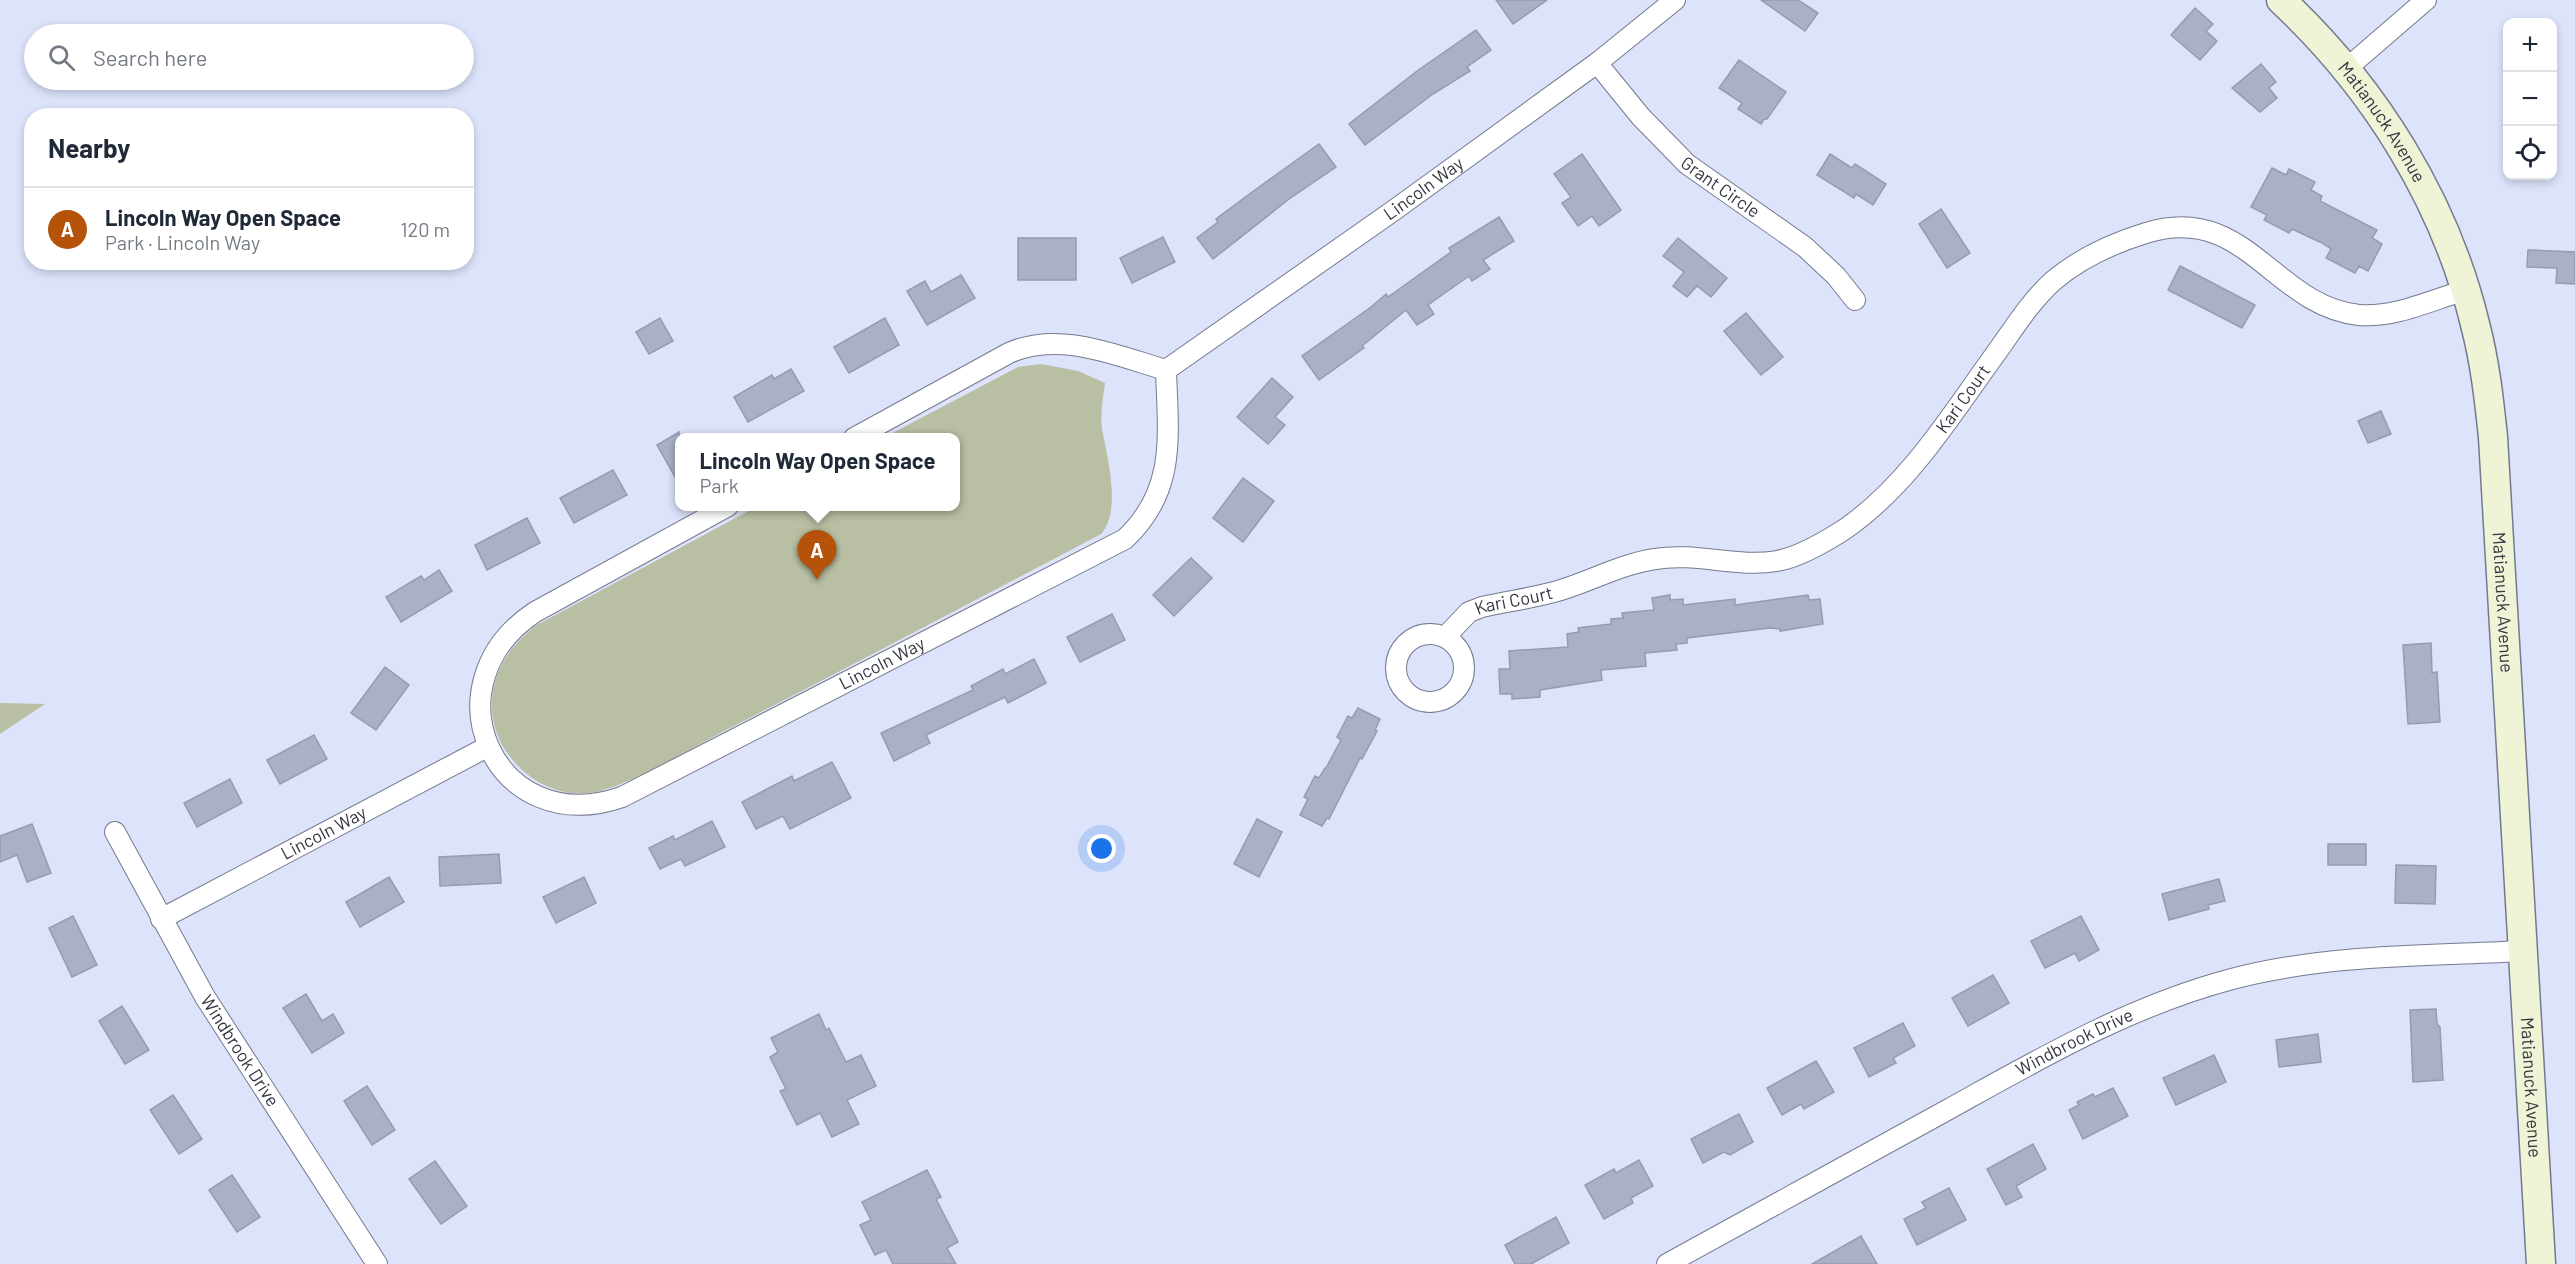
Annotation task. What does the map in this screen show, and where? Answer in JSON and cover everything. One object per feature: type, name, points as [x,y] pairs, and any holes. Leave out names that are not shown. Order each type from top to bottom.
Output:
[{"type":"street","name":"Lincoln Way","points":[[721,511],[536,612],[510,632],[494,654],[484,682],[481,717],[487,747],[510,778],[540,797],[579,806],[611,801],[1125,539],[1149,512],[1162,484],[1168,437],[1166,370],[1393,211],[1597,63],[1675,0]]},
{"type":"street","name":"Matianuck Avenue","points":[[2281,0],[2308,26],[2346,69],[2390,129],[2421,183],[2449,242],[2466,290],[2485,371],[2493,437],[2541,1264]]},
{"type":"street","points":[[2346,69],[2426,0]]},
{"type":"street","name":"Grant Circle","points":[[1597,63],[1641,117],[1687,164],[1805,247],[1836,276],[1855,300]]},
{"type":"street","name":"Kari Court","points":[[1444,637],[1469,612],[1482,607],[1563,590],[1638,562],[1677,556],[1750,562],[1777,561],[1795,556],[1825,541],[1876,505],[1903,477],[1936,436],[2020,317],[2044,289],[2080,262],[2145,233],[2171,227],[2184,227],[2220,235],[2251,252],[2311,299],[2333,309],[2356,314],[2394,313],[2466,290]]},
{"type":"street","points":[[863,433],[1009,353],[1031,344],[1054,344],[1097,350],[1166,370]]},
{"type":"street","name":"Lincoln Way","points":[[161,919],[487,747]]},
{"type":"street","name":"Windbrook Drive","points":[[115,832],[161,919],[221,1023],[377,1264]]},
{"type":"street","name":"Windbrook Drive","points":[[1667,1264],[2073,1041],[2171,997],[2234,979],[2302,965],[2524,951]]},
{"type":"green space","points":[[1041,364],[1078,371],[1105,383],[1101,423],[1112,498],[1111,512],[1101,534],[622,784],[589,793],[570,793],[535,780],[508,754],[493,720],[493,690],[505,659],[518,642],[535,626],[749,511],[960,511],[960,433],[893,433],[1018,367]]},
{"type":"green space","points":[[0,703],[45,704],[0,734]]},
{"type":"building","points":[[1496,0],[1547,0],[1513,24]]},
{"type":"building","points":[[1761,0],[1798,0],[1818,13],[1805,31]]},
{"type":"building","points":[[2195,8],[2213,24],[2206,31],[2217,41],[2200,60],[2171,35]]},
{"type":"building","points":[[1476,30],[1491,50],[1467,67],[1470,71],[1433,94],[1365,145],[1349,124],[1417,71]]},
{"type":"building","points":[[1739,60],[1786,92],[1761,124],[1738,109],[1742,103],[1719,88]]},
{"type":"building","points":[[2261,64],[2276,82],[2269,88],[2277,98],[2260,112],[2232,88]]},
{"type":"building","points":[[1319,144],[1336,167],[1289,199],[1213,259],[1197,238],[1218,222],[1216,219]]},
{"type":"building","points":[[1582,154],[1621,210],[1599,226],[1592,216],[1578,226],[1562,203],[1571,197],[1554,174]]},
{"type":"building","points":[[1830,154],[1852,168],[1855,164],[1886,184],[1873,205],[1856,194],[1854,198],[1817,175]]},
{"type":"building","points":[[2272,168],[2286,175],[2289,169],[2315,182],[2311,190],[2322,196],[2320,201],[2377,230],[2372,238],[2382,244],[2368,271],[2359,266],[2355,273],[2326,258],[2331,249],[2292,229],[2289,233],[2264,220],[2267,215],[2251,207]]},
{"type":"building","points":[[1941,209],[1970,253],[1947,268],[1919,224]]},
{"type":"building","points":[[1499,217],[1514,241],[1483,260],[1490,269],[1472,281],[1469,276],[1428,305],[1434,314],[1417,325],[1406,310],[1362,346],[1364,348],[1319,380],[1302,356],[1386,294],[1388,297],[1451,252],[1449,248]]},
{"type":"building","points":[[1163,237],[1175,262],[1132,283],[1120,258]]},
{"type":"building","points":[[1018,238],[1076,238],[1076,280],[1018,280]]},
{"type":"building","points":[[1678,238],[1727,278],[1711,297],[1697,286],[1687,297],[1673,286],[1684,272],[1663,256]]},
{"type":"building","points":[[2528,250],[2575,252],[2575,284],[2556,283],[2557,268],[2527,267]]},
{"type":"building","points":[[2180,266],[2255,305],[2242,328],[2168,290]]},
{"type":"building","points":[[961,275],[975,298],[927,325],[907,291],[925,281],[931,292]]},
{"type":"building","points":[[1746,313],[1783,357],[1761,375],[1724,331]]},
{"type":"building","points":[[660,318],[673,341],[649,354],[636,332]]},
{"type":"building","points":[[885,318],[899,345],[849,373],[834,347]]},
{"type":"building","points":[[791,369],[804,391],[748,422],[734,397],[772,375],[774,379]]},
{"type":"building","points":[[1272,378],[1293,397],[1275,417],[1285,425],[1268,444],[1237,417]]},
{"type":"building","points":[[2381,411],[2391,434],[2368,443],[2358,421]]},
{"type":"building","points":[[675,434],[675,477],[657,445]]},
{"type":"building","points":[[613,470],[627,495],[574,523],[560,498]]},
{"type":"building","points":[[1243,478],[1274,501],[1243,542],[1213,518]]},
{"type":"building","points":[[527,518],[540,543],[487,570],[475,545]]},
{"type":"building","points":[[1191,558],[1212,578],[1174,616],[1153,595]]},
{"type":"building","points":[[439,570],[452,591],[401,622],[386,597],[421,576],[424,580]]},
{"type":"building","points":[[1670,595],[1670,600],[1683,599],[1683,605],[1735,599],[1735,605],[1808,595],[1809,600],[1820,599],[1823,624],[1780,631],[1780,629],[1770,628],[1687,638],[1687,643],[1676,644],[1677,650],[1645,653],[1646,666],[1601,670],[1602,680],[1540,690],[1540,697],[1512,699],[1512,694],[1500,694],[1499,669],[1510,669],[1509,651],[1568,647],[1567,634],[1579,632],[1578,628],[1611,624],[1611,619],[1623,618],[1622,613],[1654,610],[1652,598]]},
{"type":"building","points":[[1112,614],[1125,640],[1080,662],[1067,637]]},
{"type":"building","points":[[2431,643],[2432,673],[2437,672],[2440,722],[2408,724],[2403,645]]},
{"type":"building","points":[[1034,659],[1046,683],[1008,703],[1005,697],[926,735],[930,743],[894,761],[881,733],[973,690],[971,686],[1003,669],[1005,674]]},
{"type":"building","points":[[385,667],[409,685],[376,730],[351,713]]},
{"type":"building","points":[[1358,708],[1380,719],[1375,730],[1377,731],[1362,759],[1360,758],[1329,819],[1327,818],[1322,826],[1300,815],[1308,799],[1304,797],[1315,776],[1319,778],[1326,768],[1341,740],[1337,737],[1348,716],[1352,718]]},
{"type":"building","points":[[314,735],[327,759],[280,784],[267,760]]},
{"type":"building","points":[[832,762],[851,798],[790,829],[783,816],[756,829],[742,802],[792,776],[794,781]]},
{"type":"building","points":[[230,779],[242,803],[197,827],[184,803]]},
{"type":"building","points":[[1257,819],[1282,832],[1259,877],[1234,864]]},
{"type":"building","points":[[712,821],[725,847],[685,866],[681,859],[660,869],[649,848],[673,836],[675,840]]},
{"type":"building","points":[[32,824],[51,873],[27,882],[17,855],[0,862],[0,836]]},
{"type":"building","points":[[2328,844],[2366,844],[2366,865],[2328,865]]},
{"type":"building","points":[[499,854],[501,883],[440,886],[439,857]]},
{"type":"building","points":[[2396,865],[2436,866],[2435,904],[2395,903]]},
{"type":"building","points":[[389,877],[404,902],[360,927],[346,902]]},
{"type":"building","points":[[584,877],[596,903],[556,923],[543,897]]},
{"type":"building","points":[[2219,879],[2225,901],[2208,905],[2209,909],[2169,920],[2162,894]]},
{"type":"building","points":[[73,916],[97,965],[72,977],[49,928]]},
{"type":"building","points":[[2081,916],[2099,950],[2079,961],[2075,953],[2045,968],[2031,941]]},
{"type":"building","points":[[1993,975],[2009,1003],[1968,1026],[1952,998]]},
{"type":"building","points":[[306,994],[322,1021],[333,1014],[344,1033],[312,1053],[283,1008]]},
{"type":"building","points":[[122,1006],[149,1050],[125,1064],[99,1021]]},
{"type":"building","points":[[2436,1009],[2437,1024],[2440,1027],[2443,1080],[2413,1082],[2410,1010]]},
{"type":"building","points":[[819,1014],[826,1030],[829,1028],[846,1062],[861,1055],[876,1086],[847,1100],[859,1124],[832,1137],[820,1113],[797,1125],[780,1091],[786,1089],[770,1057],[778,1052],[771,1038]]},
{"type":"building","points":[[1903,1023],[1915,1046],[1893,1058],[1896,1063],[1869,1077],[1854,1048]]},
{"type":"building","points":[[2318,1034],[2321,1062],[2279,1067],[2276,1040]]},
{"type":"building","points":[[2214,1055],[2226,1082],[2176,1105],[2163,1078]]},
{"type":"building","points":[[1816,1061],[1834,1092],[1804,1109],[1801,1104],[1782,1115],[1767,1088]]},
{"type":"building","points":[[367,1086],[395,1130],[372,1145],[344,1101]]},
{"type":"building","points":[[2113,1088],[2128,1116],[2083,1139],[2069,1110],[2079,1105],[2077,1102],[2093,1094],[2095,1097]]},
{"type":"building","points":[[173,1095],[202,1139],[179,1154],[150,1110]]},
{"type":"building","points":[[1739,1114],[1753,1142],[1730,1155],[1724,1152],[1703,1163],[1691,1139]]},
{"type":"building","points":[[2033,1144],[2046,1169],[2016,1186],[2022,1197],[2006,1205],[1987,1169]]},
{"type":"building","points":[[1639,1160],[1653,1186],[1631,1198],[1633,1203],[1604,1219],[1585,1185],[1614,1169],[1616,1173]]},
{"type":"building","points":[[435,1161],[467,1206],[441,1224],[409,1179]]},
{"type":"building","points":[[927,1170],[941,1197],[936,1199],[958,1242],[947,1248],[956,1264],[893,1264],[886,1250],[875,1255],[860,1225],[871,1220],[862,1202]]},
{"type":"building","points":[[232,1175],[260,1217],[237,1232],[209,1190]]},
{"type":"building","points":[[1949,1188],[1966,1220],[1917,1245],[1904,1219],[1926,1208],[1922,1202]]},
{"type":"building","points":[[1556,1217],[1569,1243],[1531,1264],[1515,1264],[1505,1245]]},
{"type":"building","points":[[1861,1236],[1877,1264],[1812,1264]]},
{"type":"place","name":"Lincoln Way Open Space","points":[[817,580]]}]
